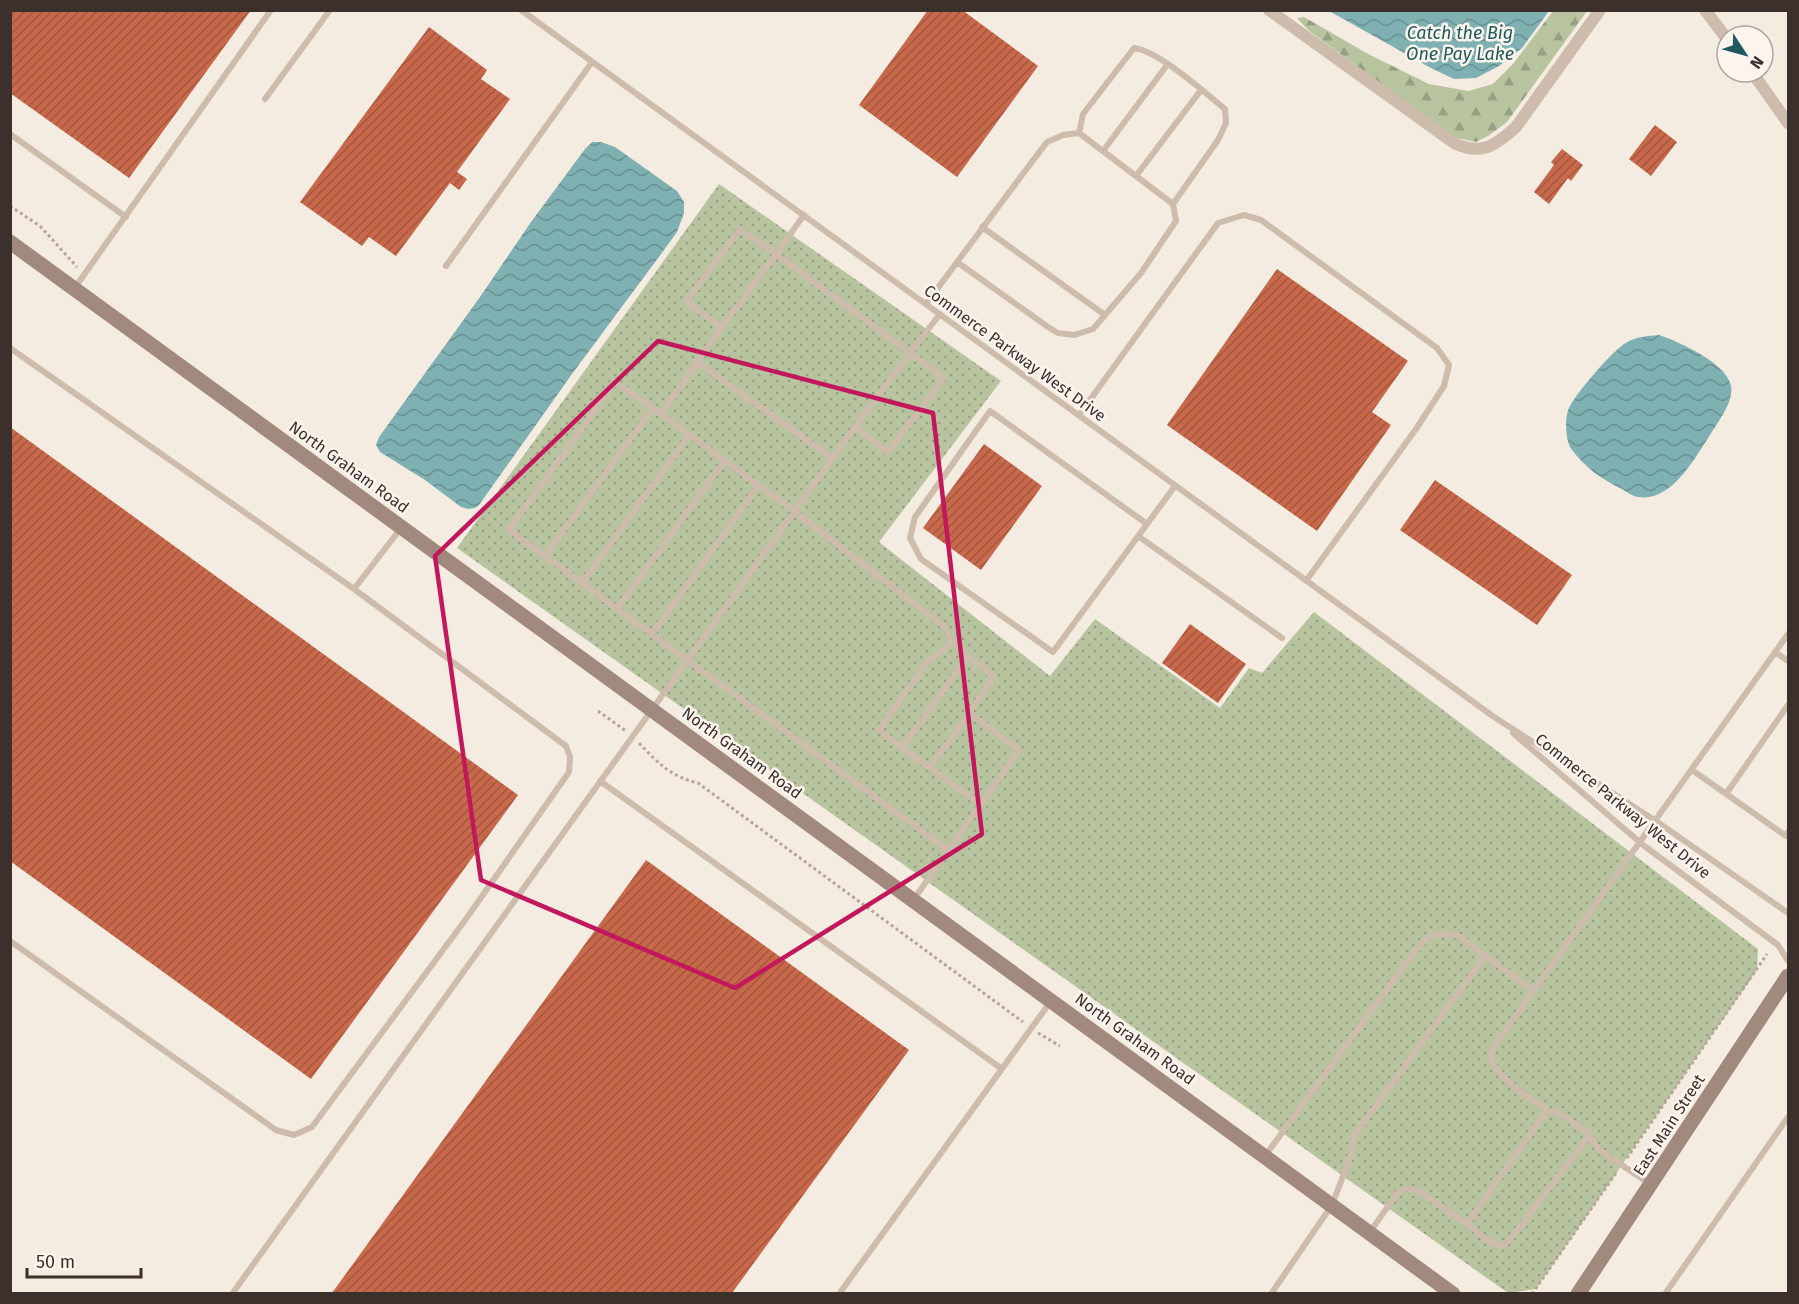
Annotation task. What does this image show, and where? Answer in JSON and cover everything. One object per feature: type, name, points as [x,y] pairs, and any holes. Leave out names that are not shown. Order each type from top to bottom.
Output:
[{"type":"street","points":[[1269,10],[1454,143],[1477,150],[1502,140],[1516,128],[1600,10]]},
{"type":"street","points":[[1706,10],[1716,24]]},
{"type":"street","points":[[1760,84],[1788,123]]},
{"type":"street","name":"North Graham Road","points":[[10,242],[1454,1293]]},
{"type":"street","name":"East Main Street","points":[[1578,1293],[1788,976]]},
{"type":"lane","points":[[74,289],[271,10]]},
{"type":"lane","points":[[265,99],[330,10]]},
{"type":"lane","name":"Commerce Parkway West Drive","points":[[521,10],[1494,717],[1656,821],[1788,913]]},
{"type":"lane","points":[[1079,133],[1083,114],[1134,48],[1145,49],[1201,90],[1225,109],[1226,123],[1218,140],[1173,204]]},
{"type":"lane","points":[[446,266],[592,62]]},
{"type":"lane","points":[[1103,151],[1167,65]]},
{"type":"lane","points":[[1136,176],[1201,90]]},
{"type":"lane","points":[[926,304],[982,227],[1047,142],[1063,135],[1079,133],[1173,204],[1176,221],[1141,273],[1093,329],[1074,334],[1058,333],[957,262]]},
{"type":"lane","points":[[10,134],[126,217]]},
{"type":"lane","points":[[661,414],[804,215]]},
{"type":"lane","points":[[1079,416],[1218,223],[1244,215],[1261,220],[1428,341],[1437,348],[1449,365],[1444,386],[1416,429],[1306,581]]},
{"type":"lane","points":[[982,227],[1105,315]]},
{"type":"lane","points":[[722,327],[687,302],[740,229],[944,378],[888,452],[855,427]]},
{"type":"lane","points":[[232,1293],[832,458],[940,314]]},
{"type":"lane","points":[[10,348],[354,590],[566,746],[570,757],[569,772],[466,919],[312,1127],[294,1135],[276,1130],[10,941]]},
{"type":"lane","points":[[698,362],[832,458]]},
{"type":"lane","points":[[930,768],[994,677],[952,642],[945,627],[794,511],[615,381],[509,530],[948,850]]},
{"type":"lane","points":[[545,556],[653,408]]},
{"type":"lane","points":[[1147,524],[990,411],[915,517],[910,538],[921,559],[1053,652],[1175,486]]},
{"type":"lane","points":[[582,583],[689,435]]},
{"type":"lane","points":[[617,609],[724,460]]},
{"type":"lane","points":[[652,634],[759,485]]},
{"type":"lane","points":[[354,590],[402,528]]},
{"type":"lane","points":[[1138,536],[1282,638]]},
{"type":"lane","points":[[1651,1185],[1598,1149],[1586,1131],[1560,1114],[1547,1110],[1505,1080],[1490,1059],[1493,1048],[1788,634]]},
{"type":"lane","points":[[952,642],[927,662],[879,730],[980,804]]},
{"type":"lane","points":[[1776,652],[1788,661]]},
{"type":"lane","points":[[902,748],[968,656]]},
{"type":"lane","points":[[1726,794],[1788,705]]},
{"type":"lane","points":[[913,900],[1019,750],[969,713]]},
{"type":"lane","name":"Commerce Parkway West Drive","points":[[1494,717],[1641,843],[1778,945],[1788,961]]},
{"type":"lane","points":[[1692,770],[1786,836],[1788,832]]},
{"type":"lane","points":[[600,782],[1002,1069]]},
{"type":"lane","points":[[1265,1156],[1415,951],[1429,936],[1445,933],[1458,936],[1534,991]]},
{"type":"lane","points":[[1271,1293],[1332,1205],[1350,1158],[1354,1136],[1485,956]]},
{"type":"lane","points":[[840,1293],[1051,1000]]},
{"type":"lane","points":[[1467,1224],[1547,1110]]},
{"type":"lane","points":[[1665,1293],[1788,1117]]},
{"type":"lane","points":[[1370,1232],[1398,1192],[1405,1188],[1412,1188],[1486,1239],[1500,1246],[1509,1241],[1589,1136]]},
{"type":"path","points":[[10,206],[40,226],[84,275]]},
{"type":"path","points":[[598,711],[633,736],[665,770],[681,779],[698,783],[1031,1028],[1060,1046]]},
{"type":"path","points":[[1532,1293],[1767,954]]},
{"type":"highlighted area","points":[[658,341],[933,413],[982,834],[735,988],[481,880],[435,556]]},
{"type":"green space","points":[[1553,11],[1587,11],[1507,122],[1476,142],[1453,137],[1308,30],[1297,18],[1304,17],[1370,55],[1429,84],[1468,91],[1493,84],[1513,64]]},
{"type":"green space","points":[[719,184],[1001,381],[879,542],[1050,676],[1095,619],[1220,708],[1249,668],[1262,673],[1314,612],[1758,949],[1757,970],[1536,1289],[1508,1293],[457,548]]},
{"type":"water","name":"Catch the Big One Pay Lake","points":[[1329,11],[1549,11],[1522,48],[1499,66],[1476,78],[1454,79]]},
{"type":"water","points":[[592,142],[601,142],[615,147],[677,191],[684,202],[684,213],[677,232],[479,505],[468,509],[461,507],[425,480],[380,452],[376,445],[379,437],[531,222]]},
{"type":"water","points":[[1659,335],[1701,354],[1721,369],[1728,377],[1731,392],[1728,405],[1721,418],[1681,477],[1661,493],[1650,497],[1638,497],[1601,477],[1578,457],[1568,441],[1567,416],[1570,406],[1580,391],[1618,349],[1632,340]]},
{"type":"building","points":[[10,10],[251,10],[129,178],[10,93]]},
{"type":"building","points":[[928,10],[962,10],[1038,66],[957,177],[859,105]]},
{"type":"building","points":[[429,27],[487,70],[481,79],[510,99],[457,172],[467,179],[459,190],[450,183],[396,256],[369,237],[362,246],[300,202]]},
{"type":"building","points":[[1655,125],[1677,142],[1651,176],[1629,159]]},
{"type":"building","points":[[1562,149],[1583,165],[1571,181],[1568,178],[1549,204],[1534,192],[1554,165],[1551,162]]},
{"type":"building","points":[[1277,269],[1408,361],[1372,412],[1391,425],[1317,531],[1167,425]]},
{"type":"building","points":[[10,427],[518,795],[311,1079],[10,861]]},
{"type":"building","points":[[984,444],[1042,486],[981,570],[923,528]]},
{"type":"building","points":[[1435,480],[1572,575],[1537,625],[1400,530]]},
{"type":"building","points":[[1190,624],[1246,664],[1218,703],[1162,663]]},
{"type":"building","points":[[646,860],[909,1050],[732,1293],[332,1293]]}]
